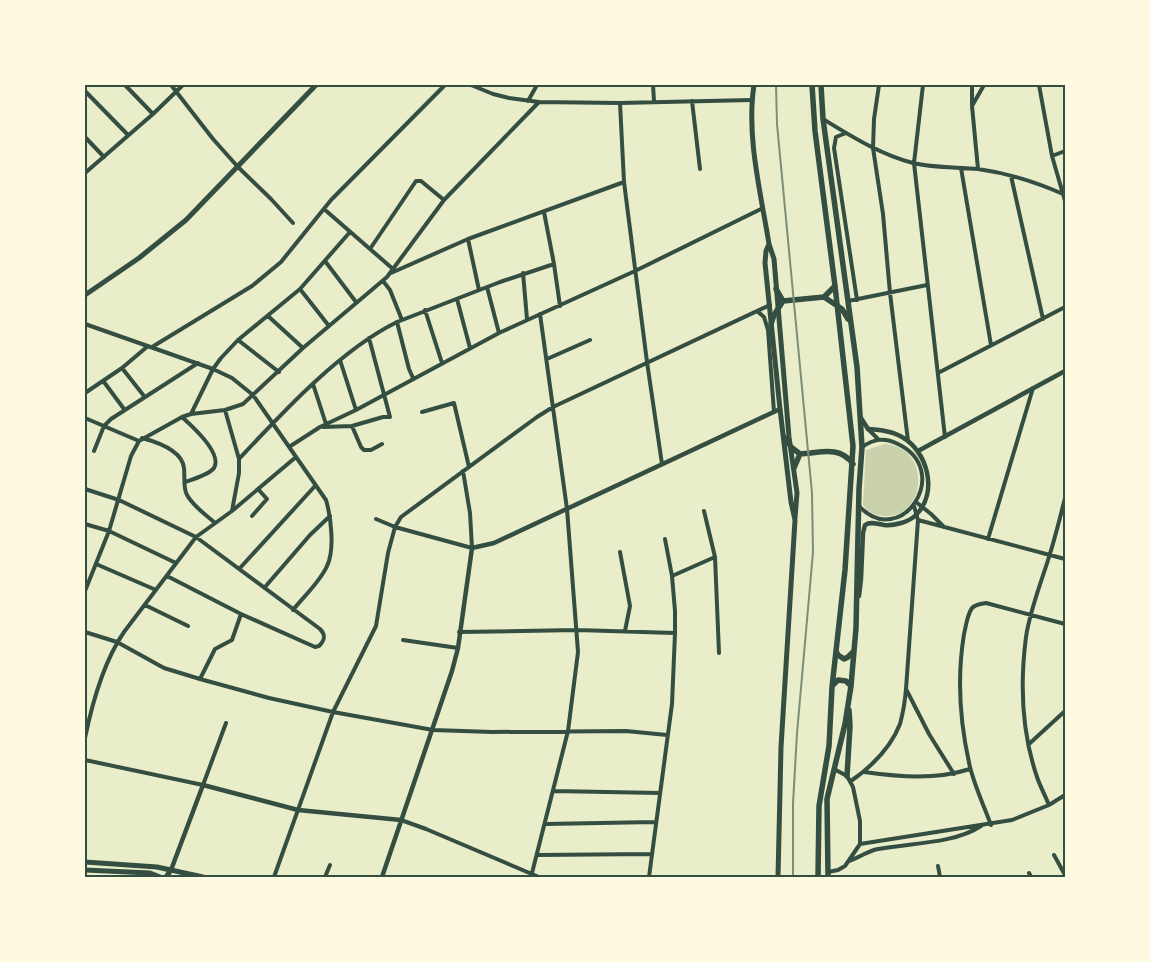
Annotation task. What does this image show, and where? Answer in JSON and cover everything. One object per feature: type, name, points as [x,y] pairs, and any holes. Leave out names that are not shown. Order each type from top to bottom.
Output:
[{"type":"main road","points":[[754,85],[752,100],[754,151],[769,244],[774,259],[790,447],[797,493],[781,746],[778,877]]},
{"type":"main road","points":[[812,85],[815,131],[853,431],[853,464],[845,570],[832,687],[829,746],[819,806],[818,877]]},
{"type":"main road","points":[[821,85],[857,367],[862,447],[851,686],[834,769],[829,784],[826,808],[828,874]]},
{"type":"main road","points":[[85,294],[160,242],[186,220],[313,86]]},
{"type":"main road","points":[[769,244],[765,263],[780,409],[791,502],[795,520]]},
{"type":"main road","points":[[822,297],[835,286]]},
{"type":"main road","points":[[776,289],[784,301]]},
{"type":"main road","points":[[771,324],[777,308],[784,301],[822,297],[845,312],[851,325]]},
{"type":"main road","points":[[784,437],[790,447],[800,454],[831,452],[842,454],[853,464]]},
{"type":"main road","points":[[794,468],[800,454]]},
{"type":"main road","points":[[836,652],[844,658],[853,652]]},
{"type":"main road","points":[[832,687],[838,680],[846,681],[851,686]]},
{"type":"main road","points":[[847,776],[850,726],[849,702]]},
{"type":"main road","points":[[85,862],[135,865],[203,877]]},
{"type":"main road","points":[[818,866],[828,874]]},
{"type":"main road","points":[[85,870],[150,873],[160,877]]},
{"type":"main road","points":[[166,877],[171,870]]},
{"type":"street","points":[[125,85],[153,114]]},
{"type":"street","points":[[171,85],[238,167],[293,223]]},
{"type":"street","points":[[85,173],[153,114],[183,85]]},
{"type":"street","points":[[85,393],[104,382],[150,347],[252,286],[268,274],[281,262],[324,208],[445,85]]},
{"type":"street","points":[[528,101],[536,85]]},
{"type":"street","points":[[653,85],[654,101]]},
{"type":"street","points":[[879,85],[874,119],[873,148],[883,214],[890,293],[908,441],[925,464],[928,481],[926,498],[917,517]]},
{"type":"street","points":[[923,85],[914,163],[945,437]]},
{"type":"street","points":[[972,85],[978,169]]},
{"type":"street","points":[[972,106],[984,85]]},
{"type":"street","points":[[1040,85],[1052,156],[1065,201]]},
{"type":"street","points":[[474,86],[493,94],[539,102],[620,103],[752,100]]},
{"type":"street","points":[[85,91],[128,135]]},
{"type":"street","points":[[692,101],[700,170]]},
{"type":"street","points":[[85,591],[109,531],[131,456],[140,439],[191,414],[225,410],[240,406],[328,326],[390,274],[444,200],[539,102]]},
{"type":"street","points":[[620,103],[624,182],[634,271],[662,464]]},
{"type":"street","points":[[824,119],[873,148],[914,163],[978,169],[1012,176],[1030,180],[1063,194]]},
{"type":"street","points":[[846,133],[836,137],[834,148],[856,300]]},
{"type":"street","points":[[85,137],[104,157]]},
{"type":"street","points":[[1052,156],[1065,151]]},
{"type":"street","points":[[961,168],[991,345]]},
{"type":"street","points":[[1012,176],[1042,319]]},
{"type":"street","points":[[370,249],[416,181],[422,181],[444,200]]},
{"type":"street","points":[[390,274],[468,239],[624,182]]},
{"type":"street","points":[[324,208],[393,268]]},
{"type":"street","points":[[289,447],[320,427],[356,410],[499,333],[634,271],[763,208]]},
{"type":"street","points":[[544,212],[560,306]]},
{"type":"street","points":[[191,414],[213,369],[238,340],[300,289],[350,232]]},
{"type":"street","points":[[468,239],[479,290]]},
{"type":"street","points":[[325,262],[356,302]]},
{"type":"street","points":[[239,459],[272,423],[313,384],[369,338],[397,322],[425,310],[523,273],[554,264]]},
{"type":"street","points":[[523,273],[527,319]]},
{"type":"street","points":[[383,281],[390,290],[402,320]]},
{"type":"street","points":[[848,302],[928,285]]},
{"type":"street","points":[[487,287],[499,333]]},
{"type":"street","points":[[300,289],[328,326]]},
{"type":"street","points":[[457,299],[470,348]]},
{"type":"street","points":[[274,877],[333,712],[376,626],[388,553],[395,526],[401,517],[463,470],[553,407],[770,305]]},
{"type":"street","points":[[938,373],[1065,307]]},
{"type":"street","points":[[425,310],[442,363]]},
{"type":"street","points":[[757,311],[764,317],[768,330],[774,412]]},
{"type":"street","points":[[531,876],[568,731],[577,670],[577,630],[567,509],[540,314]]},
{"type":"street","points":[[268,316],[303,348]]},
{"type":"street","points":[[397,322],[413,378]]},
{"type":"street","points":[[85,324],[213,369],[232,378],[253,395],[326,500],[330,516],[331,548],[328,566],[293,610]]},
{"type":"street","points":[[320,427],[352,426],[383,417],[390,417],[369,338]]},
{"type":"street","points":[[238,340],[279,372]]},
{"type":"street","points":[[547,359],[590,340]]},
{"type":"street","points":[[340,360],[356,410]]},
{"type":"street","points":[[94,451],[104,426],[124,409],[198,363]]},
{"type":"street","points":[[122,368],[144,396]]},
{"type":"street","points":[[916,453],[1065,371]]},
{"type":"street","points":[[104,382],[124,409]]},
{"type":"street","points":[[313,384],[326,424]]},
{"type":"street","points":[[988,539],[1033,388]]},
{"type":"street","points":[[422,412],[454,403],[469,467]]},
{"type":"street","points":[[376,519],[472,548],[494,543],[780,409]]},
{"type":"street","points":[[225,410],[239,459],[239,473],[232,511]]},
{"type":"street","points":[[851,781],[864,772],[893,739],[902,715],[906,689],[917,517],[915,504],[922,479],[916,453],[895,442],[878,439],[868,429],[860,416]]},
{"type":"street","points":[[182,417],[208,443],[215,463],[214,468],[210,472],[185,482]]},
{"type":"street","points":[[85,418],[140,439],[159,444],[178,456],[184,466],[188,498],[215,523]]},
{"type":"street","points":[[352,426],[364,450],[371,450],[382,444]]},
{"type":"street","points":[[868,429],[894,434],[908,441]]},
{"type":"street","points":[[862,447],[878,439]]},
{"type":"street","points":[[85,738],[92,708],[107,664],[117,642],[176,563],[196,537],[232,511],[296,457]]},
{"type":"street","points":[[382,877],[433,730],[458,648],[472,548],[470,513],[463,470]]},
{"type":"street","points":[[240,568],[315,486]]},
{"type":"street","points":[[85,489],[119,500],[196,537],[240,568],[323,632],[324,639],[321,644],[315,647],[241,614],[167,576]]},
{"type":"street","points":[[252,516],[267,499],[258,489]]},
{"type":"street","points":[[1049,804],[1037,776],[1029,744],[1025,723],[1023,693],[1026,636],[1065,498]]},
{"type":"street","points":[[915,504],[922,506],[944,527]]},
{"type":"street","points":[[859,506],[865,513],[873,517],[890,519],[905,513],[915,504]]},
{"type":"street","points":[[704,511],[715,557],[719,653]]},
{"type":"street","points":[[265,587],[310,535],[330,516]]},
{"type":"street","points":[[856,608],[861,585],[863,532],[865,525],[869,523],[894,525],[917,517],[944,527],[1065,559]]},
{"type":"street","points":[[85,524],[109,531],[176,563]]},
{"type":"street","points":[[648,877],[672,704],[676,633],[672,576],[665,539]]},
{"type":"street","points":[[620,552],[630,606],[625,631]]},
{"type":"street","points":[[672,576],[715,557]]},
{"type":"street","points":[[96,564],[156,590]]},
{"type":"street","points":[[991,825],[970,769],[962,712],[960,688],[963,641],[969,613],[978,604],[986,603],[1065,624]]},
{"type":"street","points":[[145,605],[188,626]]},
{"type":"street","points":[[200,680],[215,649],[232,640],[241,614]]},
{"type":"street","points":[[459,632],[577,630],[676,633]]},
{"type":"street","points":[[85,632],[117,642],[164,668],[200,680],[333,712],[433,730],[626,731],[667,735]]},
{"type":"street","points":[[403,640],[458,648]]},
{"type":"street","points":[[906,689],[929,734],[954,774]]},
{"type":"street","points":[[1029,744],[1065,711]]},
{"type":"street","points":[[171,870],[226,723]]},
{"type":"street","points":[[85,760],[203,785],[298,810],[401,820],[440,835],[531,876],[539,877]]},
{"type":"street","points":[[834,769],[847,776],[851,781],[860,821],[860,844],[849,862]]},
{"type":"street","points":[[864,772],[904,777],[954,774],[970,769]]},
{"type":"street","points":[[552,791],[660,794]]},
{"type":"street","points":[[860,844],[991,825],[1012,820],[1049,804],[1065,794]]},
{"type":"street","points":[[545,824],[655,822]]},
{"type":"street","points":[[828,874],[874,850],[959,835],[971,832],[982,825]]},
{"type":"street","points":[[958,829],[959,835]]},
{"type":"street","points":[[537,856],[651,854]]},
{"type":"street","points":[[1054,855],[1065,875]]},
{"type":"street","points":[[325,877],[330,865]]},
{"type":"street","points":[[938,866],[940,877]]},
{"type":"green space","points":[[885,444],[900,448],[911,457],[917,470],[918,483],[915,496],[908,507],[897,514],[883,516],[872,513],[863,505],[866,450]]},
{"type":"railway","points":[[776,85],[777,124],[812,493],[813,552],[797,733],[793,804],[793,877]]}]
